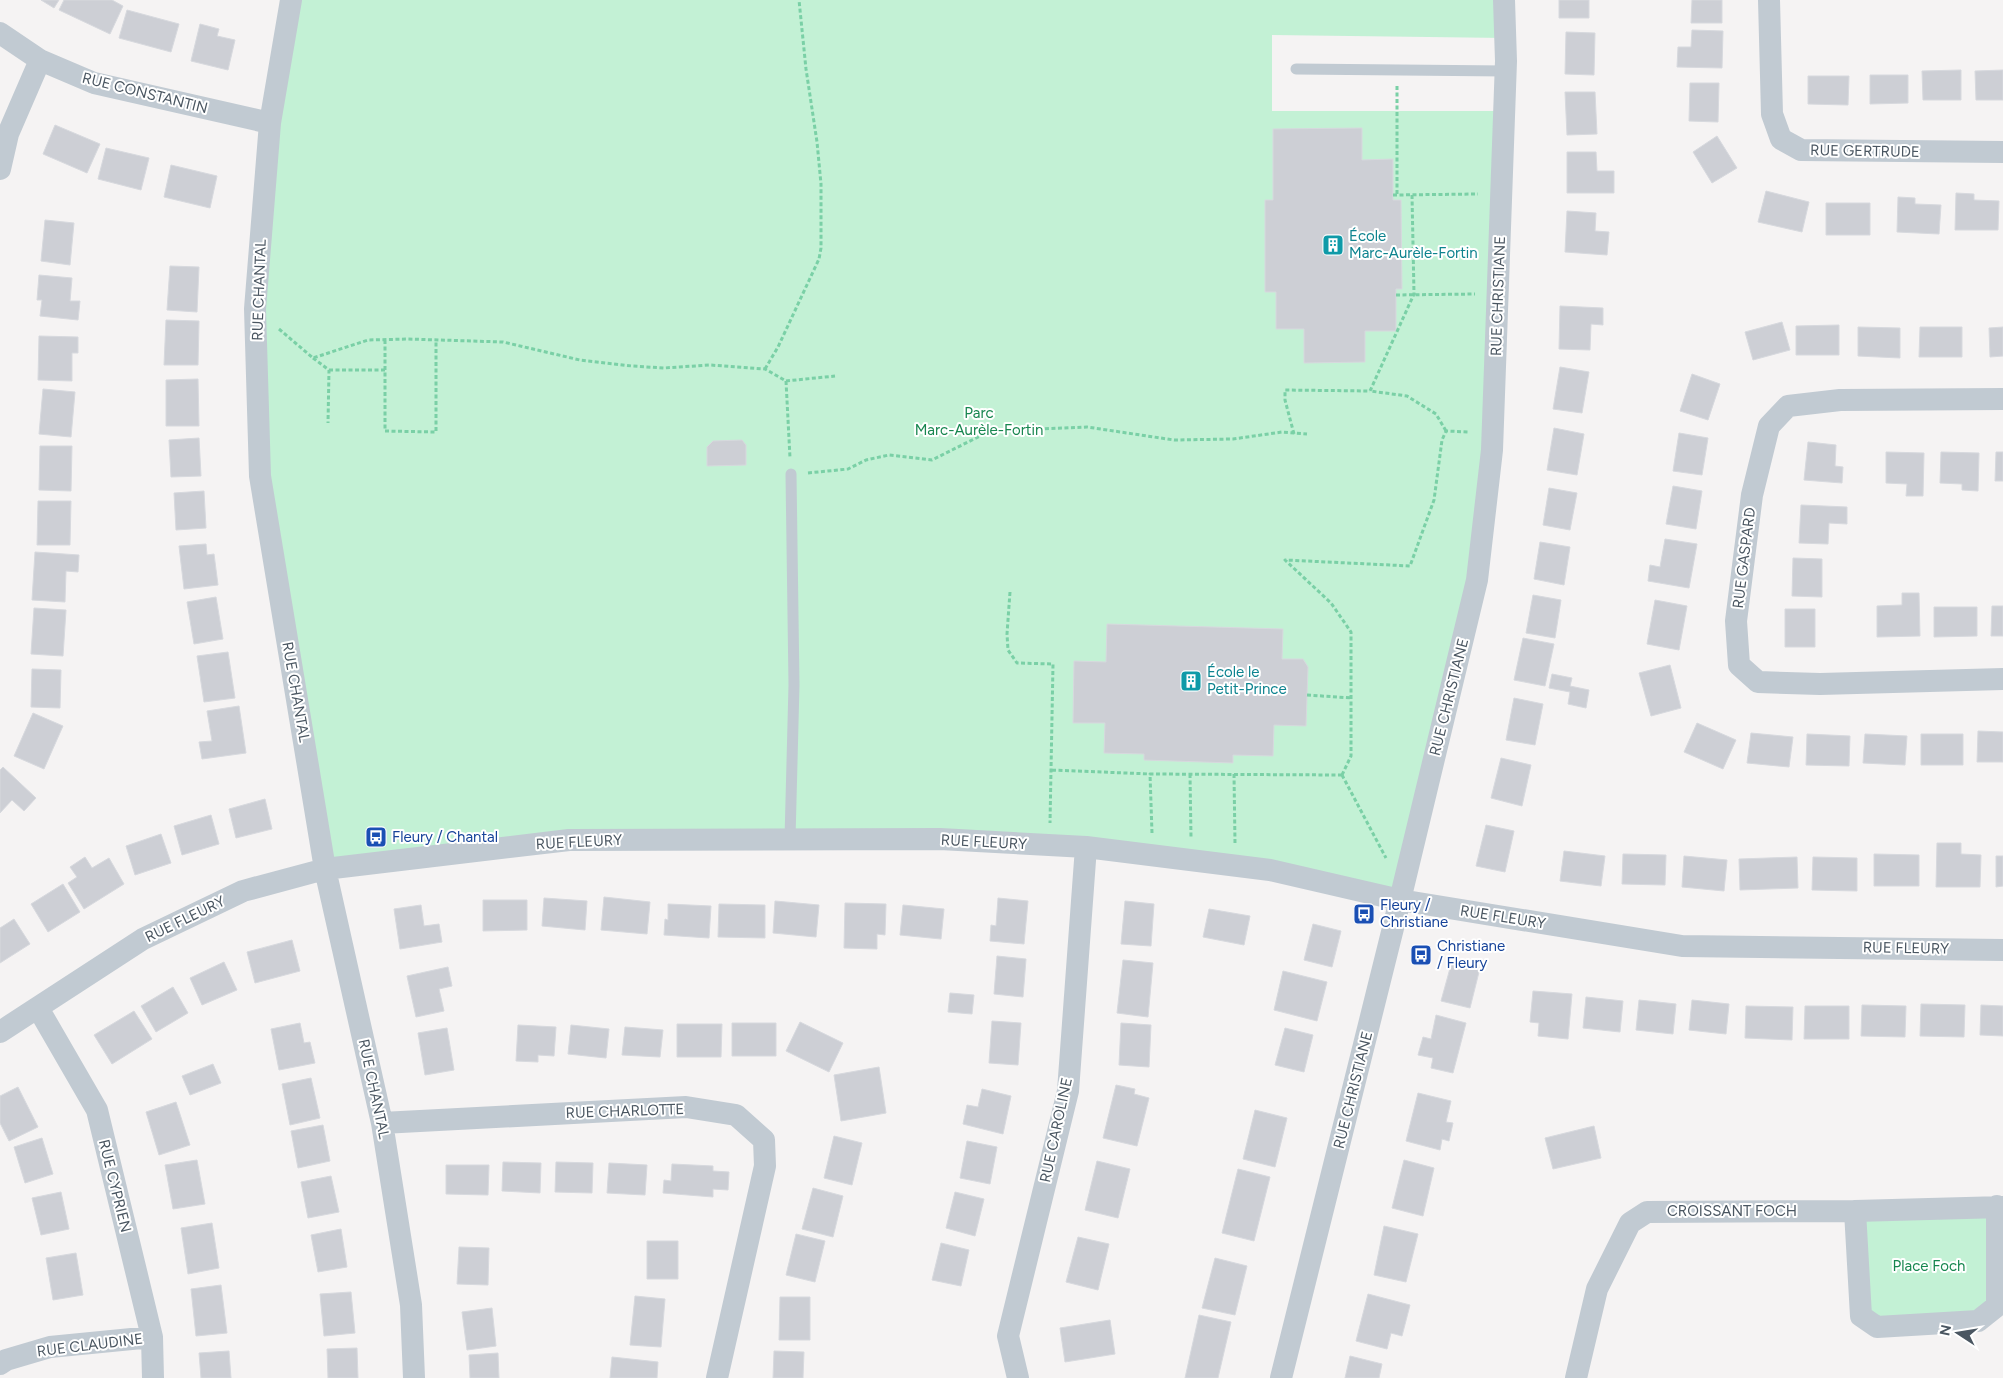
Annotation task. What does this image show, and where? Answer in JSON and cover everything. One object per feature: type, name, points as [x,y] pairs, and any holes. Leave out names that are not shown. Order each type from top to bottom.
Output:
[{"type":"street","name":"RUE CHANTAL","points":[[291,0],[270,123],[256,308],[260,476],[325,869],[382,1123],[411,1305],[414,1378]]},
{"type":"street","name":"RUE CHRISTIANE","points":[[1281,1378],[1400,900],[1477,580],[1492,450],[1506,71],[1504,0]]},
{"type":"street","name":"RUE GERTRUDE","points":[[1769,0],[1772,114],[1781,138],[1801,150],[2003,152]]},
{"type":"street","name":"RUE CONSTANTIN","points":[[0,33],[40,60],[94,83],[270,123]]},
{"type":"street","points":[[0,169],[8,134],[40,60]]},
{"type":"street","name":"RUE GASPARD","points":[[2003,399],[1840,400],[1788,406],[1769,426],[1752,495],[1736,621],[1739,665],[1758,682],[1820,684],[2003,679]]},
{"type":"street","name":"RUE FLEURY","points":[[0,1032],[143,939],[243,891],[325,869],[569,840],[940,839],[1086,847],[1270,870],[1400,900],[1682,946],[2003,950]]},
{"type":"street","name":"RUE CAROLINE","points":[[1018,1378],[1008,1336],[1068,1091],[1086,847]]},
{"type":"street","name":"RUE CYPRIEN","points":[[38,1008],[97,1110],[152,1337],[153,1378]]},
{"type":"street","name":"RUE CHARLOTTE","points":[[382,1123],[686,1107],[736,1115],[764,1140],[765,1166],[717,1378]]},
{"type":"street","points":[[1855,1211],[1861,1316],[1877,1327],[1978,1321],[1996,1306],[2000,1206]]},
{"type":"street","name":"CROISSANT FOCH","points":[[1576,1378],[1596,1289],[1630,1223],[1648,1212],[1855,1211],[2000,1206]]},
{"type":"street","name":"RUE CLAUDINE","points":[[0,1364],[6,1360],[50,1347],[152,1337]]},
{"type":"lane","points":[[1296,69],[1506,71]]},
{"type":"lane","points":[[790,839],[794,685],[791,474]]},
{"type":"path","points":[[765,369],[782,339],[819,259],[821,248],[821,184],[799,0]]},
{"type":"path","points":[[1397,70],[1395,195],[1501,193]]},
{"type":"path","points":[[1370,391],[1414,294],[1412,195]]},
{"type":"path","points":[[1396,294],[1498,294]]},
{"type":"path","points":[[256,308],[329,370],[385,370]]},
{"type":"path","points":[[313,358],[368,340],[503,342],[580,360],[632,366],[664,368],[710,365],[765,369],[786,381],[835,376]]},
{"type":"path","points":[[386,340],[385,432],[436,432],[436,340]]},
{"type":"path","points":[[328,423],[329,370]]},
{"type":"path","points":[[786,381],[791,474],[848,469],[866,460],[889,455],[932,460],[990,431],[1086,427],[1174,440],[1233,439],[1282,432],[1306,434]]},
{"type":"path","points":[[1294,434],[1285,390],[1370,391],[1406,396],[1436,414],[1446,431]]},
{"type":"path","points":[[1446,431],[1468,432]]},
{"type":"path","points":[[1342,775],[1351,756],[1351,632],[1331,603],[1285,560],[1410,566],[1434,500],[1442,440],[1446,431]]},
{"type":"path","points":[[1010,592],[1007,634],[1008,650],[1017,663],[1053,664],[1049,846]]},
{"type":"path","points":[[1307,695],[1352,698]]},
{"type":"path","points":[[1052,770],[1150,774],[1342,775]]},
{"type":"path","points":[[1150,774],[1153,855]]},
{"type":"path","points":[[1190,774],[1190,860]]},
{"type":"path","points":[[1234,774],[1235,866]]},
{"type":"path","points":[[1342,775],[1387,860]]},
{"type":"green space","name":"Parc Marc-Aurèle-Fortin","points":[[291,0],[1504,0],[1506,38],[1272,35],[1272,111],[1504,111],[1477,580],[1400,900],[1086,847],[569,840],[325,869],[260,476],[255,309]]},
{"type":"green space","name":"Place Foch","points":[[1997,1206],[1997,1306],[1978,1321],[1861,1316],[1855,1211]]},
{"type":"building","points":[[41,0],[59,0],[54,8]]},
{"type":"building","points":[[64,0],[112,0],[123,6],[110,34],[59,10]]},
{"type":"building","points":[[1559,0],[1589,0],[1589,18],[1559,18]]},
{"type":"building","points":[[1692,0],[1722,0],[1722,23],[1691,23]]},
{"type":"building","points":[[127,10],[179,24],[171,52],[119,38]]},
{"type":"building","points":[[200,24],[219,29],[217,36],[235,40],[228,70],[191,61]]},
{"type":"building","points":[[1692,30],[1723,31],[1722,68],[1677,67],[1678,47],[1691,47]]},
{"type":"building","points":[[1566,32],[1595,33],[1594,75],[1565,74]]},
{"type":"building","points":[[1961,70],[1961,100],[1923,100],[1922,71]]},
{"type":"building","points":[[2003,70],[2003,100],[1976,100],[1975,71]]},
{"type":"building","points":[[1870,75],[1908,75],[1908,103],[1870,104]]},
{"type":"building","points":[[1808,76],[1849,76],[1848,105],[1808,104]]},
{"type":"building","points":[[1690,83],[1719,83],[1718,122],[1689,121]]},
{"type":"building","points":[[1565,92],[1595,92],[1597,134],[1567,135]]},
{"type":"building","points":[[55,125],[100,144],[87,173],[43,154]]},
{"type":"building","name":"École Marc-Aurèle-Fortin","points":[[1362,128],[1362,160],[1393,159],[1393,200],[1401,200],[1402,289],[1396,289],[1396,331],[1365,331],[1365,362],[1304,363],[1304,329],[1276,329],[1276,292],[1265,292],[1265,200],[1273,200],[1273,129]]},
{"type":"building","points":[[1717,136],[1737,168],[1712,183],[1693,152]]},
{"type":"building","points":[[106,148],[149,158],[141,190],[98,179]]},
{"type":"building","points":[[1567,152],[1596,152],[1597,171],[1614,171],[1614,193],[1567,193]]},
{"type":"building","points":[[171,165],[217,176],[210,208],[164,197]]},
{"type":"building","points":[[1766,191],[1809,202],[1802,232],[1758,222]]},
{"type":"building","points":[[1956,193],[1974,194],[1974,200],[1999,201],[1998,230],[1955,230]]},
{"type":"building","points":[[1898,197],[1915,198],[1915,204],[1941,205],[1939,234],[1897,232]]},
{"type":"building","points":[[1826,203],[1870,203],[1870,235],[1826,235]]},
{"type":"building","points":[[1567,211],[1596,213],[1595,231],[1609,232],[1607,255],[1565,252]]},
{"type":"building","points":[[45,220],[74,223],[70,265],[41,261]]},
{"type":"building","points":[[170,266],[199,267],[197,312],[167,310]]},
{"type":"building","points":[[39,275],[72,278],[70,301],[80,301],[78,320],[40,316],[42,300],[37,300]]},
{"type":"building","points":[[1560,306],[1603,308],[1603,325],[1591,324],[1590,350],[1559,349]]},
{"type":"building","points":[[166,320],[199,321],[198,365],[164,365]]},
{"type":"building","points":[[1782,322],[1790,350],[1753,360],[1745,332]]},
{"type":"building","points":[[1839,325],[1839,355],[1796,355],[1796,326]]},
{"type":"building","points":[[1858,327],[1900,328],[1900,358],[1858,356]]},
{"type":"building","points":[[1920,327],[1962,327],[1962,357],[1919,357]]},
{"type":"building","points":[[2003,327],[2003,356],[1990,357],[1989,328]]},
{"type":"building","points":[[39,336],[78,337],[78,353],[72,353],[72,381],[38,380]]},
{"type":"building","points":[[1560,367],[1589,372],[1582,413],[1553,409]]},
{"type":"building","points":[[1692,374],[1720,384],[1708,420],[1680,411]]},
{"type":"building","points":[[198,379],[199,426],[166,426],[166,380]]},
{"type":"building","points":[[43,389],[75,392],[71,437],[39,434]]},
{"type":"building","points":[[1554,428],[1584,434],[1577,475],[1547,470]]},
{"type":"building","points":[[1679,433],[1708,438],[1702,475],[1673,471]]},
{"type":"building","points":[[199,438],[201,476],[171,477],[169,440]]},
{"type":"building","points":[[742,440],[746,445],[746,465],[707,466],[707,447],[713,441]]},
{"type":"building","points":[[1808,442],[1836,445],[1835,466],[1843,467],[1842,483],[1804,480]]},
{"type":"building","points":[[40,446],[72,446],[71,491],[39,490]]},
{"type":"building","points":[[1886,452],[1924,453],[1923,496],[1906,496],[1907,484],[1886,483]]},
{"type":"building","points":[[1941,452],[1979,453],[1978,491],[1962,490],[1962,484],[1940,483]]},
{"type":"building","points":[[1996,452],[2003,452],[2003,481],[1995,481]]},
{"type":"building","points":[[1673,486],[1702,491],[1696,529],[1666,524]]},
{"type":"building","points":[[1549,488],[1577,493],[1570,530],[1543,525]]},
{"type":"building","points":[[204,491],[206,528],[176,530],[174,493]]},
{"type":"building","points":[[38,501],[71,501],[70,545],[37,545]]},
{"type":"building","points":[[1801,505],[1847,507],[1847,524],[1829,523],[1828,544],[1799,543]]},
{"type":"building","points":[[1665,539],[1697,544],[1689,588],[1648,581],[1650,565],[1660,567]]},
{"type":"building","points":[[1540,542],[1570,547],[1564,585],[1534,579]]},
{"type":"building","points":[[206,544],[207,555],[214,554],[218,585],[184,589],[179,546]]},
{"type":"building","points":[[35,552],[79,555],[78,572],[66,571],[65,602],[32,600]]},
{"type":"building","points":[[1793,558],[1822,559],[1822,597],[1792,596]]},
{"type":"building","points":[[1902,593],[1919,593],[1920,636],[1877,637],[1877,606],[1902,605]]},
{"type":"building","points":[[1533,595],[1561,600],[1555,638],[1526,633]]},
{"type":"building","points":[[216,597],[223,639],[194,644],[187,602]]},
{"type":"building","points":[[1655,600],[1687,606],[1679,650],[1647,644]]},
{"type":"building","points":[[1992,606],[2003,606],[2003,636],[1991,636]]},
{"type":"building","points":[[1934,607],[1977,607],[1977,636],[1934,637]]},
{"type":"building","points":[[34,608],[66,610],[63,656],[31,654]]},
{"type":"building","points":[[1785,609],[1815,609],[1815,647],[1785,647]]},
{"type":"building","name":"École le Petit-Prince","points":[[1107,624],[1283,629],[1282,659],[1303,659],[1308,667],[1306,726],[1274,725],[1273,756],[1233,755],[1233,763],[1144,760],[1144,754],[1104,753],[1105,723],[1073,723],[1074,661],[1106,662]]},
{"type":"building","points":[[1523,638],[1554,644],[1545,686],[1514,680]]},
{"type":"building","points":[[228,652],[235,698],[204,702],[197,656]]},
{"type":"building","points":[[1670,665],[1681,708],[1651,716],[1639,673]]},
{"type":"building","points":[[32,669],[61,670],[60,708],[31,707]]},
{"type":"building","points":[[1552,674],[1572,678],[1570,686],[1589,690],[1586,708],[1568,704],[1570,692],[1549,688]]},
{"type":"building","points":[[1514,698],[1543,704],[1535,745],[1506,740]]},
{"type":"building","points":[[239,706],[246,753],[202,759],[199,742],[212,741],[207,711]]},
{"type":"building","points":[[33,713],[63,726],[44,769],[14,756]]},
{"type":"building","points":[[1697,723],[1736,740],[1723,769],[1684,752]]},
{"type":"building","points":[[1978,731],[2003,732],[2003,762],[1977,762]]},
{"type":"building","points":[[1751,733],[1793,737],[1789,767],[1747,763]]},
{"type":"building","points":[[1807,734],[1850,736],[1849,766],[1806,765]]},
{"type":"building","points":[[1865,734],[1907,736],[1905,765],[1863,763]]},
{"type":"building","points":[[1921,734],[1963,734],[1963,765],[1921,765]]},
{"type":"building","points":[[1501,758],[1531,765],[1522,806],[1491,798]]},
{"type":"building","points":[[3,767],[36,798],[24,811],[12,800],[0,813],[0,770]]},
{"type":"building","points":[[265,799],[272,829],[236,838],[229,809]]},
{"type":"building","points":[[211,815],[219,844],[182,855],[174,826]]},
{"type":"building","points":[[1486,825],[1514,831],[1505,872],[1476,866]]},
{"type":"building","points":[[161,834],[171,863],[135,875],[126,846]]},
{"type":"building","points":[[1937,843],[1961,843],[1961,854],[1981,855],[1980,887],[1936,887]]},
{"type":"building","points":[[1564,851],[1605,856],[1601,886],[1560,881]]},
{"type":"building","points":[[1623,854],[1666,855],[1665,885],[1622,884]]},
{"type":"building","points":[[1874,854],[1919,855],[1919,886],[1874,886]]},
{"type":"building","points":[[1684,856],[1727,860],[1724,891],[1682,887]]},
{"type":"building","points":[[1996,856],[2003,856],[2003,886],[1996,887]]},
{"type":"building","points":[[85,857],[92,868],[109,858],[124,884],[84,909],[68,883],[77,877],[70,867]]},
{"type":"building","points":[[1797,857],[1798,888],[1740,890],[1739,859]]},
{"type":"building","points":[[1813,857],[1857,858],[1857,891],[1812,890]]},
{"type":"building","points":[[63,884],[80,912],[48,932],[31,904]]},
{"type":"building","points":[[604,897],[650,902],[647,934],[601,930]]},
{"type":"building","points":[[544,898],[587,901],[585,930],[542,926]]},
{"type":"building","points":[[998,898],[1028,901],[1024,944],[990,941],[991,925],[996,926]]},
{"type":"building","points":[[483,900],[527,900],[527,930],[483,931]]},
{"type":"building","points":[[775,901],[819,905],[816,937],[773,933]]},
{"type":"building","points":[[1125,901],[1154,904],[1151,946],[1121,944]]},
{"type":"building","points":[[845,903],[886,904],[885,935],[877,934],[877,949],[844,948]]},
{"type":"building","points":[[668,904],[711,906],[709,938],[664,935],[665,919],[668,920]]},
{"type":"building","points":[[719,904],[765,905],[765,938],[718,937]]},
{"type":"building","points":[[421,905],[424,926],[439,924],[442,942],[400,949],[394,909]]},
{"type":"building","points":[[903,905],[944,909],[941,939],[900,935]]},
{"type":"building","points":[[1209,909],[1250,916],[1244,945],[1203,937]]},
{"type":"building","points":[[14,919],[30,944],[0,963],[0,928]]},
{"type":"building","points":[[1313,924],[1341,931],[1332,967],[1304,960]]},
{"type":"building","points":[[292,940],[300,971],[255,983],[247,952]]},
{"type":"building","points":[[997,956],[1026,959],[1023,997],[994,994]]},
{"type":"building","points":[[1123,960],[1153,963],[1148,1017],[1117,1013]]},
{"type":"building","points":[[1452,961],[1480,968],[1470,1008],[1441,1001]]},
{"type":"building","points":[[224,962],[237,990],[202,1005],[190,978]]},
{"type":"building","points":[[448,967],[452,986],[439,989],[444,1011],[416,1017],[407,976]]},
{"type":"building","points":[[1283,971],[1327,982],[1317,1021],[1274,1010]]},
{"type":"building","points":[[173,987],[188,1013],[156,1032],[141,1006]]},
{"type":"building","points":[[1533,991],[1572,994],[1568,1039],[1538,1036],[1539,1023],[1530,1022]]},
{"type":"building","points":[[950,993],[974,995],[972,1014],[948,1012]]},
{"type":"building","points":[[1586,997],[1623,1001],[1620,1032],[1583,1028]]},
{"type":"building","points":[[1639,1000],[1676,1004],[1673,1034],[1636,1030]]},
{"type":"building","points":[[1692,1000],[1729,1004],[1726,1034],[1689,1030]]},
{"type":"building","points":[[1921,1004],[1965,1005],[1964,1037],[1920,1036]]},
{"type":"building","points":[[1862,1005],[1906,1006],[1905,1037],[1861,1036]]},
{"type":"building","points":[[1981,1005],[2003,1006],[2003,1036],[1980,1035]]},
{"type":"building","points":[[1746,1006],[1793,1007],[1792,1040],[1745,1038]]},
{"type":"building","points":[[1805,1006],[1849,1006],[1849,1039],[1804,1039]]},
{"type":"building","points":[[134,1011],[152,1039],[112,1064],[94,1035]]},
{"type":"building","points":[[1436,1015],[1466,1023],[1453,1073],[1431,1068],[1433,1058],[1418,1055],[1423,1037],[1431,1039]]},
{"type":"building","points":[[992,1021],[1021,1023],[1018,1065],[989,1063]]},
{"type":"building","points":[[800,1022],[843,1043],[829,1072],[786,1051]]},
{"type":"building","points":[[300,1023],[304,1043],[310,1042],[315,1063],[279,1070],[271,1029]]},
{"type":"building","points":[[732,1023],[776,1023],[776,1056],[732,1056]]},
{"type":"building","points":[[1121,1023],[1151,1025],[1149,1067],[1119,1065]]},
{"type":"building","points":[[677,1024],[722,1024],[721,1057],[677,1057]]},
{"type":"building","points":[[518,1025],[556,1027],[554,1056],[538,1055],[538,1062],[516,1061]]},
{"type":"building","points":[[571,1025],[609,1029],[606,1058],[568,1054]]},
{"type":"building","points":[[625,1027],[663,1030],[660,1057],[622,1055]]},
{"type":"building","points":[[447,1028],[454,1070],[425,1075],[418,1033]]},
{"type":"building","points":[[1285,1028],[1313,1035],[1304,1072],[1275,1065]]},
{"type":"building","points":[[213,1064],[221,1083],[190,1095],[182,1076]]},
{"type":"building","points":[[879,1067],[886,1113],[841,1121],[834,1075]]},
{"type":"building","points":[[311,1078],[320,1118],[290,1125],[282,1084]]},
{"type":"building","points":[[1116,1085],[1135,1089],[1134,1094],[1149,1098],[1137,1146],[1103,1138]]},
{"type":"building","points":[[18,1087],[38,1127],[9,1141],[0,1123],[0,1096]]},
{"type":"building","points":[[982,1089],[1011,1096],[1003,1134],[963,1124],[967,1105],[978,1107]]},
{"type":"building","points":[[1418,1093],[1451,1101],[1446,1122],[1453,1123],[1449,1141],[1442,1139],[1440,1150],[1406,1141]]},
{"type":"building","points":[[176,1102],[190,1145],[159,1155],[146,1112]]},
{"type":"building","points":[[1255,1110],[1287,1118],[1275,1167],[1243,1159]]},
{"type":"building","points":[[323,1125],[330,1161],[298,1168],[291,1131]]},
{"type":"building","points":[[1594,1126],[1601,1158],[1553,1169],[1545,1138]]},
{"type":"building","points":[[834,1136],[862,1143],[852,1185],[824,1178]]},
{"type":"building","points":[[42,1138],[53,1174],[25,1183],[14,1147]]},
{"type":"building","points":[[967,1141],[997,1147],[990,1184],[960,1178]]},
{"type":"building","points":[[197,1160],[205,1204],[173,1209],[165,1165]]},
{"type":"building","points":[[1404,1160],[1434,1168],[1423,1216],[1392,1208]]},
{"type":"building","points":[[1097,1161],[1130,1169],[1118,1218],[1085,1210]]},
{"type":"building","points":[[503,1162],[541,1163],[540,1193],[502,1191]]},
{"type":"building","points":[[556,1162],[593,1163],[592,1193],[555,1192]]},
{"type":"building","points":[[609,1163],[647,1165],[645,1195],[607,1193]]},
{"type":"building","points":[[672,1164],[713,1166],[713,1171],[729,1172],[728,1190],[713,1189],[713,1197],[663,1193],[664,1180],[671,1181]]},
{"type":"building","points":[[446,1165],[489,1165],[488,1195],[446,1194]]},
{"type":"building","points":[[1238,1169],[1270,1177],[1254,1241],[1222,1233]]},
{"type":"building","points":[[331,1176],[339,1212],[308,1218],[301,1182]]},
{"type":"building","points":[[813,1188],[843,1196],[833,1237],[802,1229]]},
{"type":"building","points":[[61,1192],[69,1229],[41,1235],[32,1198]]},
{"type":"building","points":[[955,1192],[984,1199],[975,1236],[946,1228]]},
{"type":"building","points":[[212,1223],[219,1268],[188,1274],[181,1228]]},
{"type":"building","points":[[1384,1226],[1418,1234],[1406,1282],[1374,1275]]},
{"type":"building","points":[[341,1229],[347,1267],[318,1272],[311,1235]]},
{"type":"building","points":[[796,1234],[825,1241],[815,1282],[786,1275]]},
{"type":"building","points":[[1078,1237],[1109,1244],[1098,1290],[1066,1282]]},
{"type":"building","points":[[647,1241],[678,1241],[678,1279],[647,1279]]},
{"type":"building","points":[[941,1243],[969,1250],[961,1286],[932,1280]]},
{"type":"building","points":[[459,1247],[489,1248],[488,1285],[457,1284]]},
{"type":"building","points":[[76,1253],[83,1295],[53,1300],[46,1258]]},
{"type":"building","points":[[1215,1258],[1247,1266],[1235,1315],[1202,1308]]},
{"type":"building","points":[[221,1285],[227,1333],[196,1336],[191,1289]]},
{"type":"building","points":[[351,1292],[355,1333],[324,1336],[320,1294]]},
{"type":"building","points":[[1368,1294],[1410,1305],[1402,1336],[1391,1333],[1387,1349],[1356,1341]]},
{"type":"building","points":[[635,1296],[665,1299],[661,1347],[630,1345]]},
{"type":"building","points":[[780,1297],[810,1297],[810,1340],[779,1340]]},
{"type":"building","points":[[492,1308],[496,1346],[467,1350],[462,1312]]},
{"type":"building","points":[[1199,1315],[1231,1322],[1218,1378],[1185,1378]]},
{"type":"building","points":[[1110,1320],[1115,1354],[1065,1362],[1060,1328]]},
{"type":"building","points":[[357,1348],[358,1378],[328,1378],[327,1349]]},
{"type":"building","points":[[229,1351],[231,1378],[201,1378],[199,1353]]},
{"type":"building","points":[[774,1351],[804,1352],[803,1378],[773,1378]]},
{"type":"building","points":[[498,1353],[499,1378],[470,1378],[469,1355]]},
{"type":"building","points":[[1350,1356],[1382,1364],[1379,1378],[1345,1378]]},
{"type":"building","points":[[612,1357],[658,1362],[657,1378],[610,1378]]},
{"type":"place","name":"École Marc-Aurèle-Fortin","points":[[1333,245]]},
{"type":"place","name":"École le Petit-Prince","points":[[1191,681]]},
{"type":"place","name":"Fleury / Chantal","points":[[376,837]]},
{"type":"place","name":"Fleury / Christiane","points":[[1364,914]]},
{"type":"place","name":"Christiane / Fleury","points":[[1421,955]]}]
